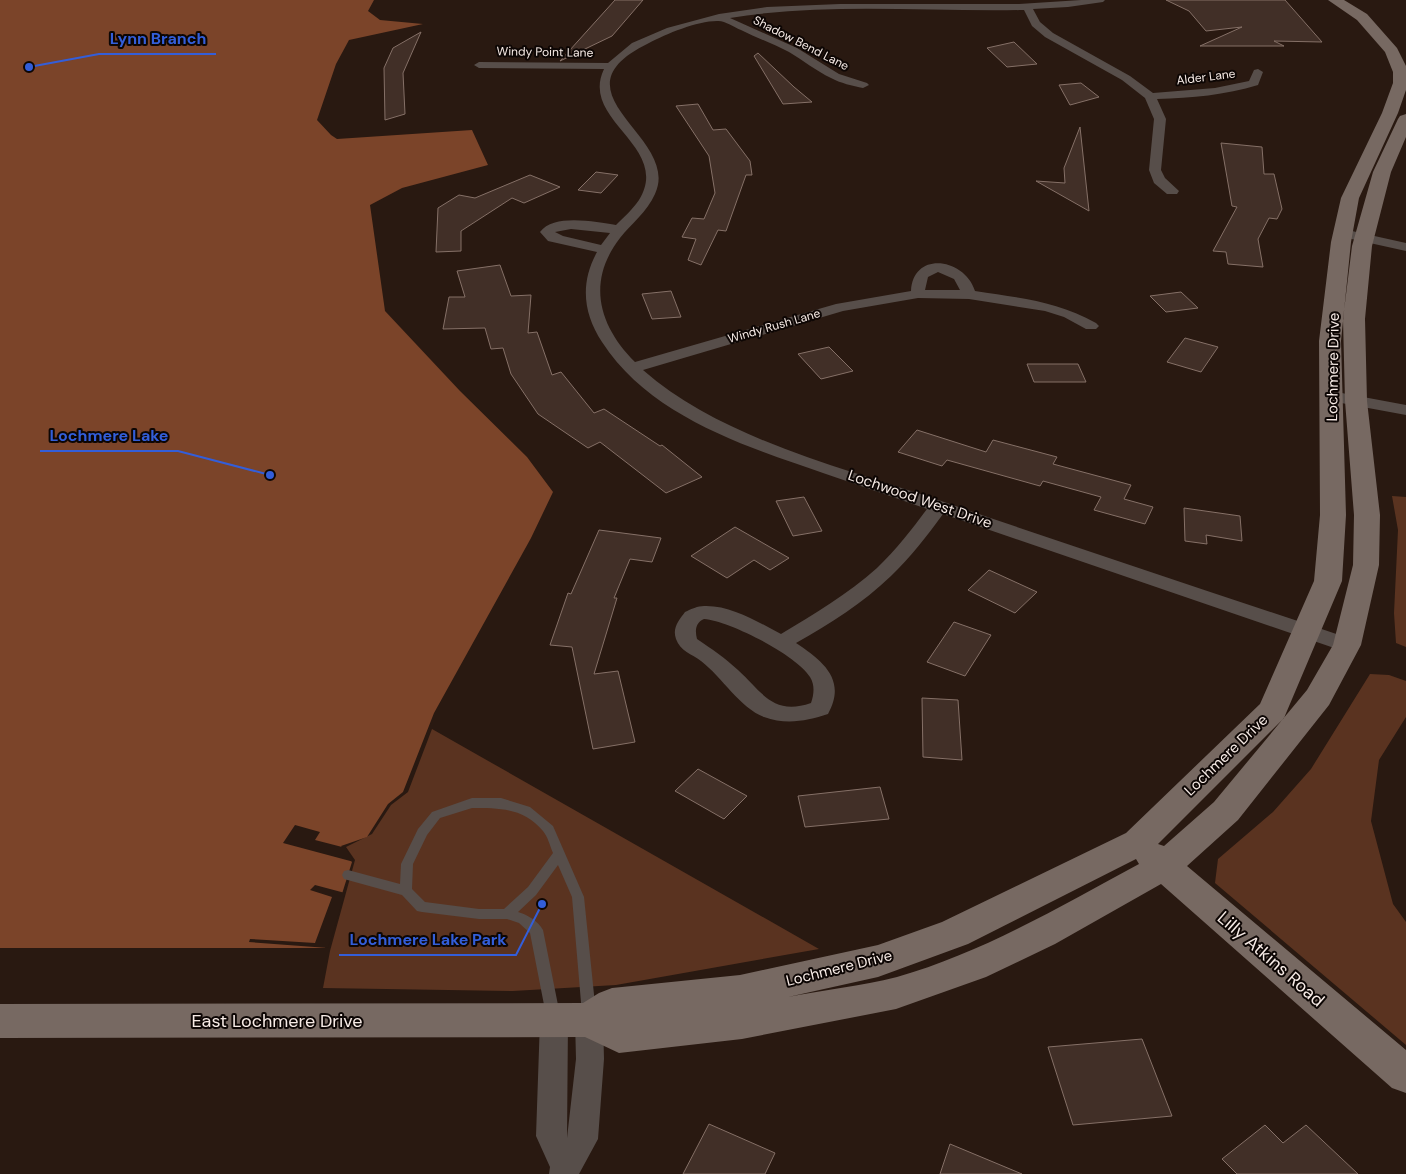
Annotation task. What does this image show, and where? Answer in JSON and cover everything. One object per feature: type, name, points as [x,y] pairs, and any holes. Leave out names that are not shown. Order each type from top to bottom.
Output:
[{"type":"street","points":[[610,66],[632,48],[648,39],[688,24],[719,17],[800,8],[1027,7],[1068,5],[1100,0]]},
{"type":"street","name":"Lochmere Drive","points":[[571,1020],[612,1005],[740,991],[878,961],[955,934],[1138,842],[1273,710],[1328,581],[1343,398],[1354,319],[1354,236],[1350,198],[1403,83],[1401,72],[1392,51],[1362,17],[1335,0]]},
{"type":"street","points":[[1348,0],[1382,22],[1406,47]]},
{"type":"street","points":[[1027,7],[1036,24],[1048,35],[1126,78],[1150,96],[1160,119],[1155,170],[1160,180],[1172,191]]},
{"type":"street","name":"Shadow Bend Lane","points":[[701,10],[793,50],[835,76],[864,85]]},
{"type":"street","name":"Windy Point Lane","points":[[479,65],[610,66]]},
{"type":"street","name":"Lochwood West Drive","points":[[610,66],[605,80],[606,96],[616,114],[646,156],[652,167],[653,176],[652,186],[643,206],[620,230],[605,250],[594,277],[593,303],[597,319],[606,337],[633,368],[675,402],[738,435],[939,506],[1347,645]]},
{"type":"street","name":"Alder Lane","points":[[1150,96],[1204,94],[1232,90],[1254,83],[1258,72]]},
{"type":"street","name":"Lochmere Drive","points":[[1354,236],[1374,197],[1382,172],[1406,119]]},
{"type":"street","points":[[605,250],[553,238],[547,232],[551,228],[565,224],[620,230]]},
{"type":"street","points":[[1354,236],[1406,247]]},
{"type":"street","points":[[918,294],[923,274],[928,270],[940,268],[960,276],[966,283],[969,295]]},
{"type":"street","name":"Windy Rush Lane","points":[[633,368],[832,309],[918,294],[969,295],[1048,307],[1069,314],[1091,326]]},
{"type":"street","points":[[1343,398],[1406,410]]},
{"type":"street","name":"Lochmere Drive","points":[[571,1020],[619,1036],[742,1022],[896,993],[973,966],[1042,933],[1163,867],[1226,811],[1276,751],[1318,697],[1347,645],[1366,565],[1367,515],[1343,398]]},
{"type":"street","points":[[781,643],[833,611],[884,572],[910,544],[939,506]]},
{"type":"street","points":[[710,612],[725,615],[781,643],[813,665],[825,682],[826,696],[820,708],[804,714],[780,714],[759,705],[737,679],[704,653],[689,644],[684,633],[687,623],[695,616],[710,612]]},
{"type":"street","name":"Lilly Atkins Road","points":[[1138,842],[1163,867],[1406,1075]]},
{"type":"street","points":[[564,1170],[583,1139],[590,1059],[571,1020]]},
{"type":"street","name":"East Lochmere Drive","points":[[0,1021],[571,1020]]},
{"type":"lane","points":[[406,892],[406,864],[422,832],[436,815],[472,803],[501,803],[526,810],[549,830],[578,897],[571,1020]]},
{"type":"lane","points":[[507,914],[532,891],[559,854]]},
{"type":"lane","points":[[348,875],[406,892],[422,907],[479,914],[507,914],[523,919],[536,930],[571,1020]]},
{"type":"shaded area","points":[[0,0],[374,0],[368,11],[380,20],[423,24],[349,40],[336,64],[317,120],[337,139],[472,130],[488,165],[402,188],[370,205],[385,311],[460,391],[527,457],[553,492],[531,538],[434,713],[403,792],[388,804],[367,837],[341,846],[352,862],[325,948],[0,948]]},
{"type":"shaded area","points":[[1392,496],[1406,497],[1406,647],[1396,643],[1394,613],[1398,530]]},
{"type":"shaded area","points":[[1370,674],[1389,675],[1406,681],[1406,717],[1379,760],[1371,821],[1393,904],[1406,922],[1406,1045],[1215,883],[1218,859],[1273,812],[1311,769]]},
{"type":"shaded area","points":[[432,729],[819,949],[616,985],[513,991],[323,988],[330,951],[355,860],[346,847],[372,834],[391,805],[408,792]]},
{"type":"pier","points":[[295,825],[320,832],[315,840],[346,848],[354,862],[283,843]]},
{"type":"pier","points":[[315,885],[345,893],[328,948],[249,942],[250,939],[315,943],[332,897],[310,890]]},
{"type":"building","points":[[615,0],[643,0],[612,36],[560,61]]},
{"type":"building","points":[[1166,0],[1285,0],[1322,42],[1274,41],[1284,46],[1200,46],[1242,27],[1206,31],[1189,11]]},
{"type":"building","points":[[421,32],[403,73],[405,114],[385,120],[384,68],[393,48]]},
{"type":"building","points":[[1014,42],[1037,64],[1007,67],[987,48]]},
{"type":"building","points":[[758,53],[812,102],[783,104],[754,56]]},
{"type":"building","points":[[1081,83],[1099,97],[1070,105],[1059,85]]},
{"type":"building","points":[[698,104],[713,130],[726,129],[750,161],[752,175],[746,175],[726,231],[718,230],[701,265],[688,260],[696,239],[682,237],[692,218],[704,219],[715,193],[709,156],[676,106]]},
{"type":"building","points":[[1080,127],[1089,211],[1036,181],[1065,183],[1064,168]]},
{"type":"building","points":[[1221,143],[1262,147],[1264,174],[1274,174],[1282,209],[1277,219],[1269,218],[1258,239],[1263,267],[1228,264],[1226,252],[1213,251],[1237,207],[1232,206]]},
{"type":"building","points":[[596,172],[618,175],[601,193],[578,190]]},
{"type":"building","points":[[530,175],[560,187],[524,203],[512,198],[461,231],[461,251],[436,252],[438,208],[459,195],[475,198]]},
{"type":"building","points":[[500,265],[511,296],[531,295],[528,333],[537,332],[552,375],[561,372],[594,413],[604,409],[660,446],[662,445],[702,477],[666,493],[600,442],[588,448],[538,414],[511,374],[503,348],[491,349],[485,328],[443,329],[449,297],[465,297],[457,271]]},
{"type":"building","points":[[671,291],[681,317],[652,319],[642,294]]},
{"type":"building","points":[[1181,292],[1198,308],[1166,312],[1150,296]]},
{"type":"building","points":[[1185,338],[1218,347],[1201,372],[1167,362]]},
{"type":"building","points":[[829,347],[853,371],[821,379],[798,354]]},
{"type":"building","points":[[1027,364],[1078,364],[1086,382],[1034,382]]},
{"type":"building","points":[[917,430],[986,452],[993,440],[1057,457],[1053,464],[1131,485],[1124,499],[1153,507],[1145,524],[1094,510],[1101,497],[1043,481],[1040,486],[947,460],[942,466],[898,452]]},
{"type":"building","points":[[804,497],[822,531],[793,536],[776,501]]},
{"type":"building","points":[[1184,508],[1240,516],[1242,541],[1206,535],[1207,544],[1185,541]]},
{"type":"building","points":[[735,527],[789,558],[770,570],[754,560],[727,578],[691,556]]},
{"type":"building","points":[[599,530],[661,538],[652,562],[630,559],[614,598],[617,598],[594,674],[618,671],[635,742],[593,749],[572,647],[550,645],[568,593],[571,594]]},
{"type":"building","points":[[989,570],[1037,592],[1015,613],[968,590]]},
{"type":"building","points":[[954,622],[991,635],[965,676],[927,662]]},
{"type":"building","points":[[922,698],[958,700],[962,760],[923,757]]},
{"type":"building","points":[[698,769],[747,796],[724,819],[675,791]]},
{"type":"building","points":[[880,787],[889,819],[805,827],[798,796]]},
{"type":"building","points":[[1142,1039],[1172,1116],[1073,1125],[1048,1047]]},
{"type":"building","points":[[709,1124],[775,1153],[765,1174],[683,1174]]},
{"type":"building","points":[[1265,1125],[1283,1143],[1306,1125],[1358,1174],[1237,1174],[1222,1159]]},
{"type":"building","points":[[950,1144],[1022,1174],[940,1174]]},
{"type":"place","name":"Lynn Branch","points":[[29,67]]},
{"type":"place","name":"Lochmere Lake","points":[[270,475]]},
{"type":"place","name":"Lochmere Lake Park","points":[[542,904]]}]
